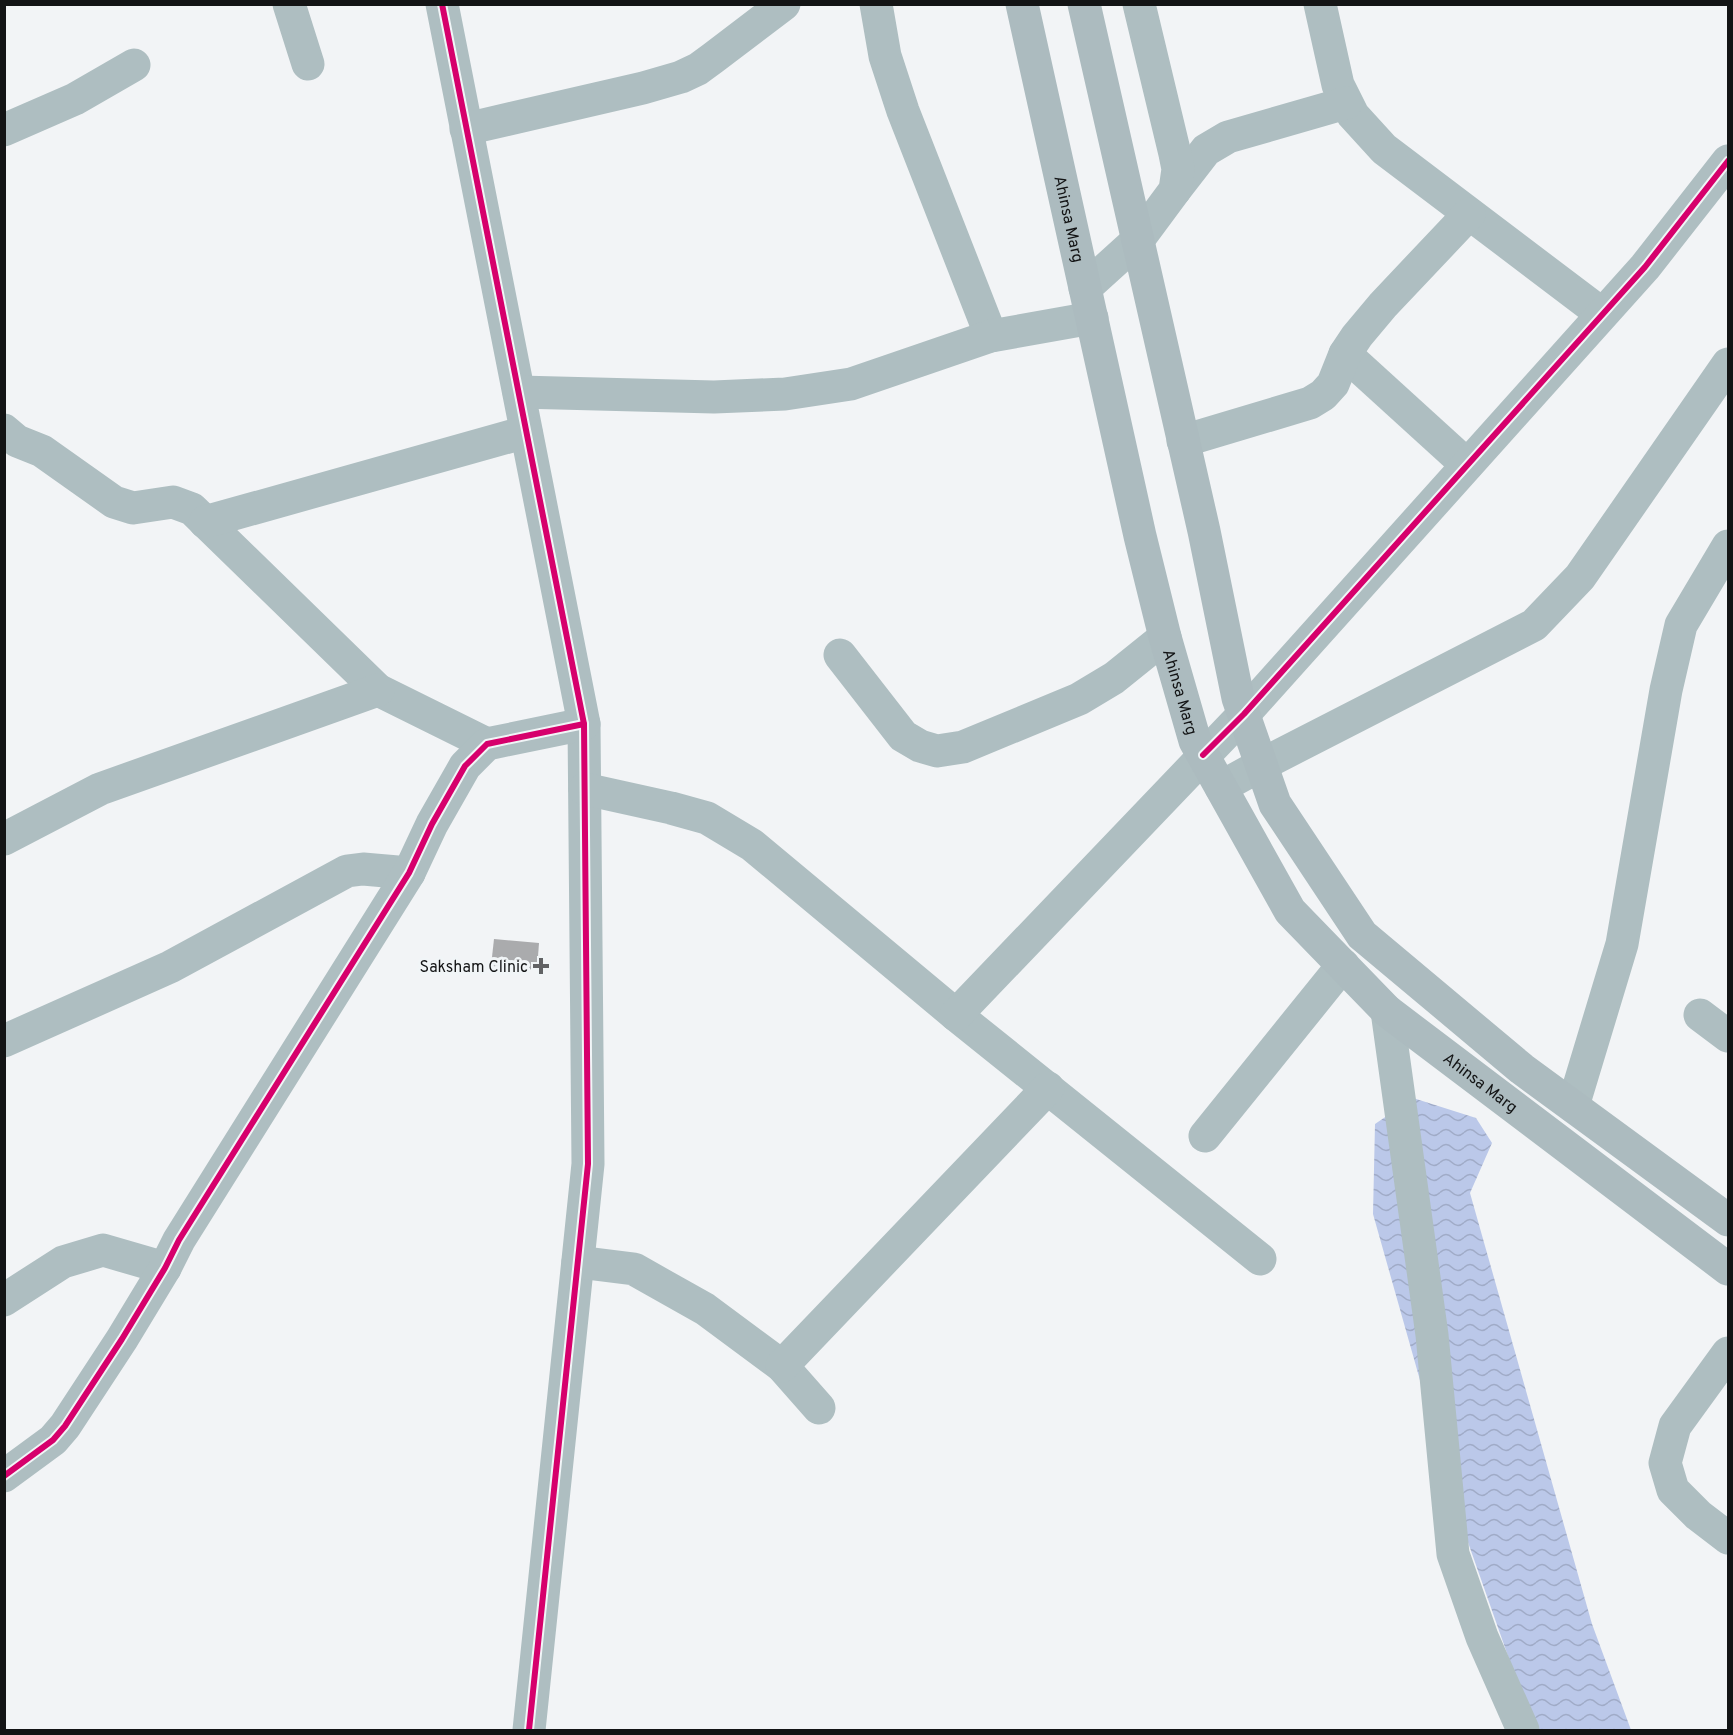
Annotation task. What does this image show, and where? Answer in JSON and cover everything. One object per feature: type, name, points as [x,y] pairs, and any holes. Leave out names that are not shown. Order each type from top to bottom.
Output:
[{"type":"highway","name":"Ahinsa Marg","points":[[1022,4],[1140,536],[1195,741],[1290,911],[1387,1011],[1728,1269]]},
{"type":"highway","points":[[1084,4],[1204,531],[1238,698],[1275,804],[1362,935],[1522,1069],[1728,1220]]},
{"type":"street","points":[[289,4],[308,64]]},
{"type":"street","points":[[442,4],[584,724],[588,1164],[529,1731]]},
{"type":"street","points":[[466,129],[681,77],[713,58],[784,4]]},
{"type":"street","points":[[876,4],[885,56],[903,111],[991,336]]},
{"type":"street","points":[[1139,4],[1178,169],[1175,190]]},
{"type":"street","points":[[1320,4],[1338,85],[1353,115],[1384,149],[1602,314]]},
{"type":"street","points":[[4,130],[75,99],[134,65]]},
{"type":"street","points":[[519,392],[714,397],[785,394],[851,384],[1088,303],[1206,150],[1228,137],[1346,103]]},
{"type":"street","points":[[956,1015],[1244,714],[1645,267],[1728,161]]},
{"type":"street","points":[[1183,441],[1310,403],[1323,395],[1333,384],[1345,354],[1357,336],[1383,305],[1469,214]]},
{"type":"street","points":[[1345,354],[1467,465]]},
{"type":"street","points":[[1221,787],[1534,625],[1580,577],[1728,364]]},
{"type":"street","points":[[4,430],[17,441],[42,450],[114,502],[133,508],[173,502],[192,509],[378,690],[487,744]]},
{"type":"street","points":[[205,522],[526,432]]},
{"type":"street","points":[[1573,1106],[1622,944],[1666,690],[1681,625],[1728,546]]},
{"type":"street","points":[[840,655],[903,736],[920,747],[937,751],[963,747],[1080,699],[1114,678],[1166,636]]},
{"type":"street","points":[[4,839],[100,789],[378,690]]},
{"type":"street","points":[[4,1476],[53,1440],[65,1426],[122,1339],[165,1268],[178,1240],[410,873],[432,824],[465,766],[487,744],[584,724]]},
{"type":"street","points":[[585,789],[707,818],[761,852],[956,1015],[1260,1259]]},
{"type":"street","points":[[4,1041],[170,967],[347,871],[363,869],[410,873]]},
{"type":"street","points":[[1205,1136],[1343,966]]},
{"type":"street","points":[[1387,1011],[1432,1335],[1453,1554],[1482,1637],[1523,1731]]},
{"type":"street","points":[[1700,1015],[1728,1036]]},
{"type":"street","points":[[782,1366],[1048,1089]]},
{"type":"street","points":[[4,1300],[63,1262],[103,1250],[165,1268]]},
{"type":"street","points":[[578,1262],[633,1269],[705,1309],[782,1366],[819,1408]]},
{"type":"street","points":[[1728,1353],[1675,1426],[1665,1463],[1673,1490],[1698,1515],[1728,1538]]},
{"type":"water","points":[[1413,1098],[1476,1118],[1492,1143],[1470,1193],[1592,1624],[1631,1730],[1534,1730],[1457,1511],[1373,1214],[1375,1124]]},
{"type":"building","points":[[494,939],[539,943],[537,970],[491,966]]},
{"type":"cycle path","points":[[442,4],[584,724],[588,1164],[529,1730]]},
{"type":"cycle path","points":[[1203,755],[1244,714],[1645,267],[1728,161]]},
{"type":"cycle path","points":[[4,1476],[53,1440],[65,1426],[122,1339],[165,1268],[179,1240],[409,873],[432,824],[465,766],[487,744],[584,724]]},
{"type":"place","name":"Saksham Clinic","points":[[541,966]]}]
